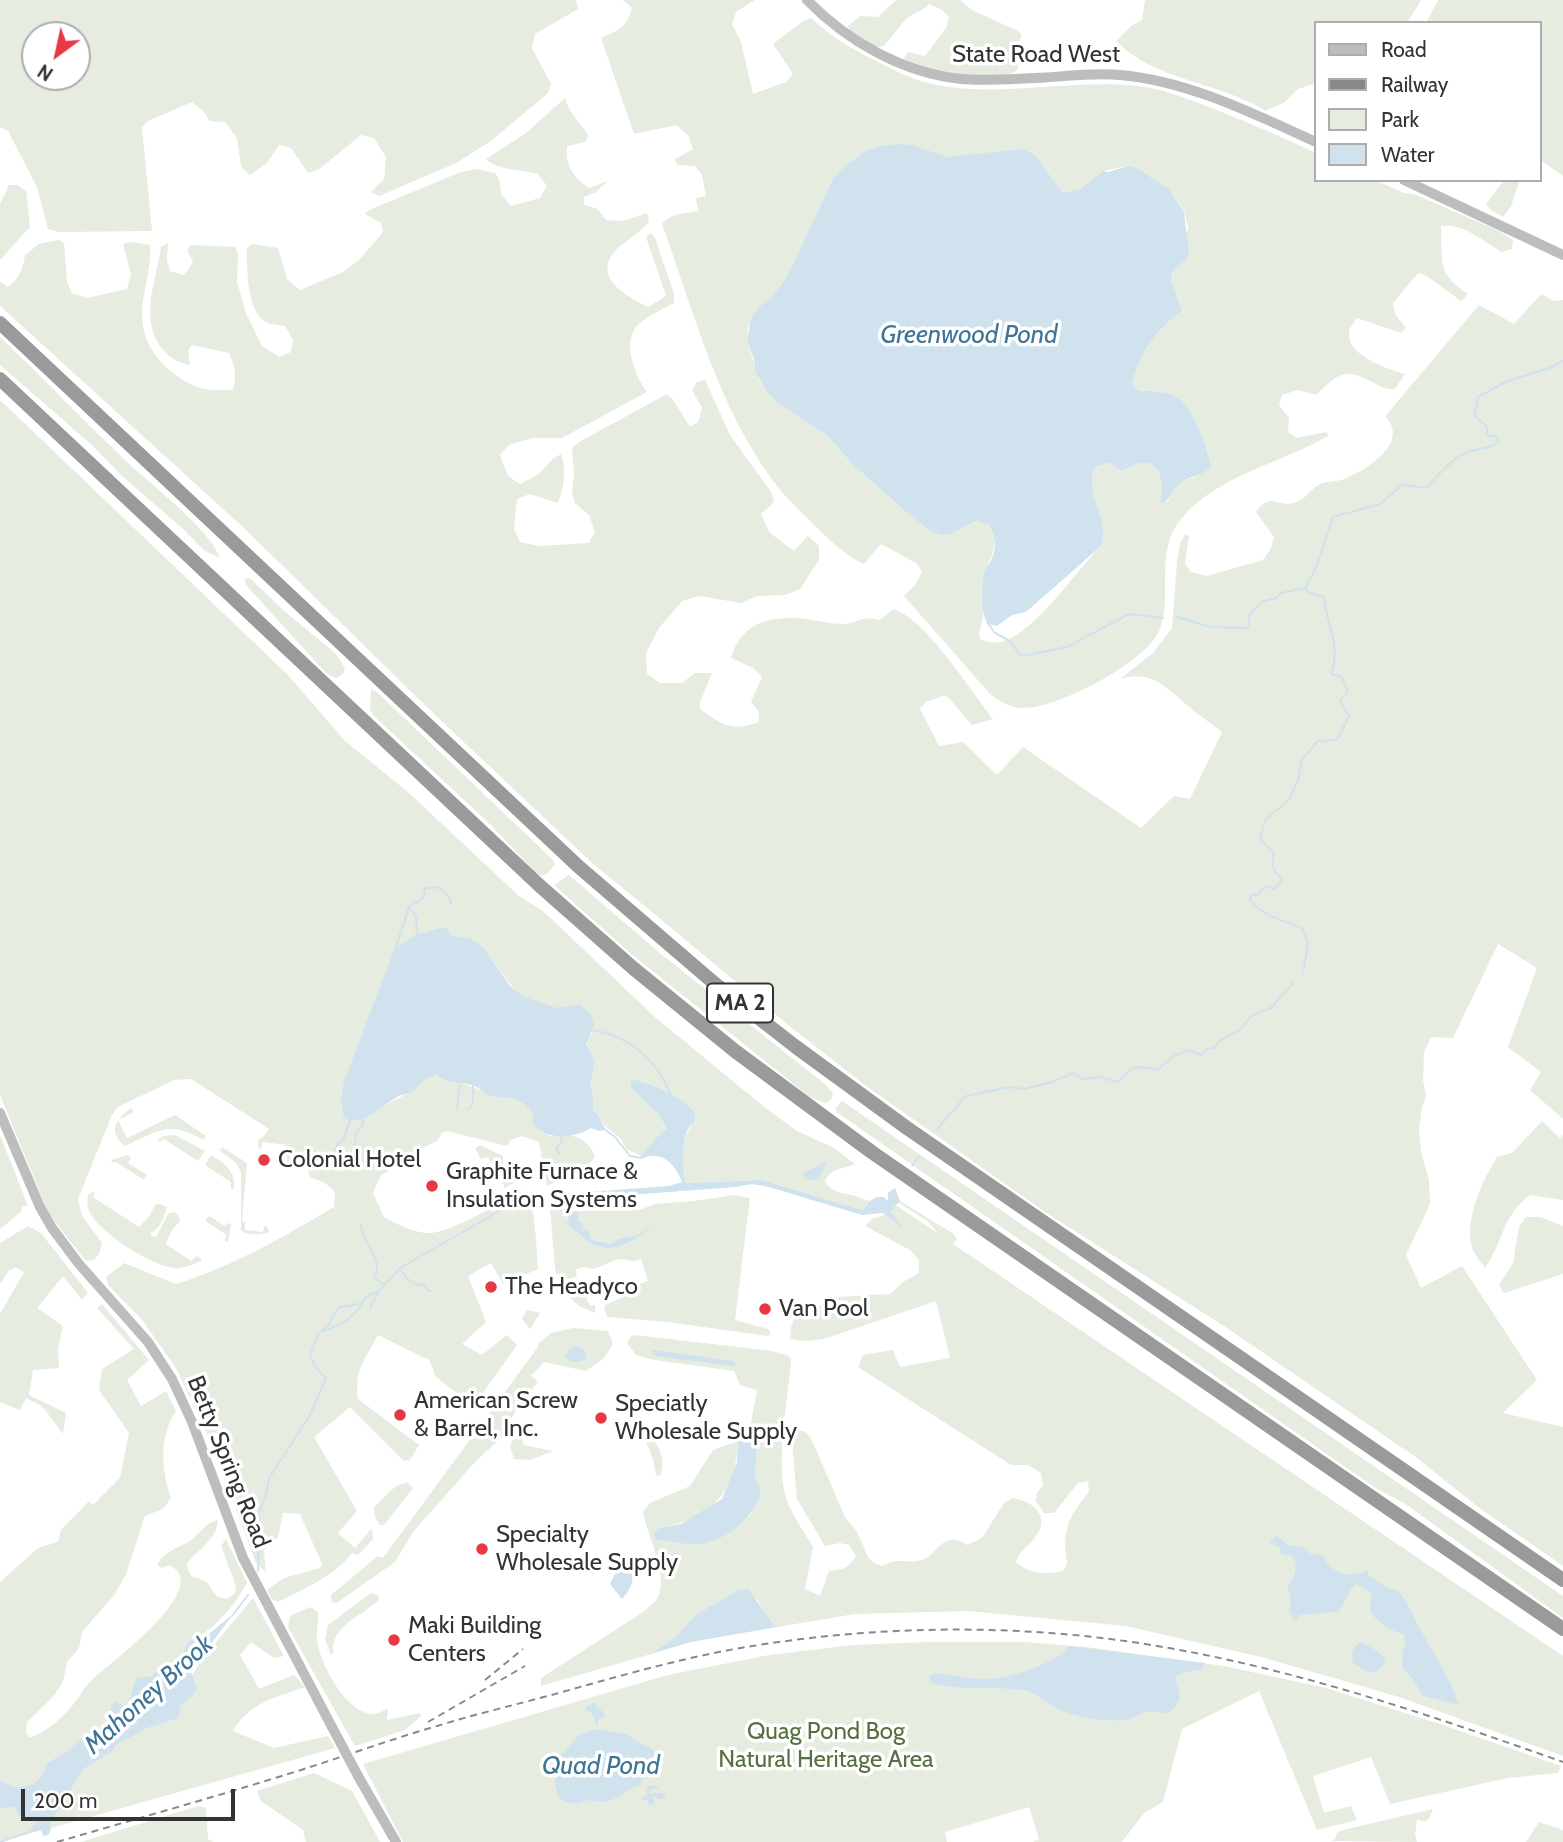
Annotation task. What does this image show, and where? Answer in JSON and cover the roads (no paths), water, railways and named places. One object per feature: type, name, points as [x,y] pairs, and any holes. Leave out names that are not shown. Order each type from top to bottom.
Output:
[{"type":"highway","name":"MA 2","points":[[0,323],[579,867],[714,983],[906,1128],[1563,1580]]},
{"type":"highway","name":"MA 2","points":[[0,379],[570,913],[735,1051],[873,1153],[1563,1629]]},
{"type":"street","name":"State Road West","points":[[807,0],[845,33],[898,62],[929,73],[958,79],[987,80],[1094,74],[1141,78],[1183,86],[1314,141]]},
{"type":"street","points":[[1408,182],[1563,255]]},
{"type":"street","name":"Betty Spring Road","points":[[0,1113],[40,1207],[52,1227],[79,1264],[148,1342],[173,1379],[243,1558],[358,1776],[396,1842]]},
{"type":"water","name":"Greenwood Pond","points":[[897,144],[912,145],[947,157],[1022,149],[1035,155],[1063,193],[1081,189],[1103,171],[1127,166],[1136,168],[1169,189],[1184,212],[1189,253],[1186,260],[1173,271],[1171,279],[1182,311],[1150,343],[1132,384],[1139,391],[1164,393],[1180,400],[1198,426],[1211,467],[1183,481],[1163,503],[1160,501],[1158,471],[1150,464],[1138,464],[1122,471],[1110,463],[1096,466],[1092,487],[1103,527],[1100,547],[1026,612],[1012,615],[997,626],[987,624],[983,605],[984,573],[995,545],[989,525],[976,521],[951,534],[932,532],[853,465],[829,437],[778,403],[768,393],[756,373],[747,341],[751,318],[760,306],[774,295],[790,271],[833,178],[865,151]]},
{"type":"water","points":[[446,927],[451,935],[471,939],[483,947],[510,986],[524,997],[557,1008],[579,1004],[591,1013],[594,1025],[586,1044],[595,1061],[590,1086],[593,1111],[598,1114],[605,1129],[600,1131],[591,1128],[568,1136],[552,1135],[532,1122],[534,1114],[522,1102],[489,1095],[474,1086],[446,1080],[437,1075],[428,1077],[410,1093],[399,1096],[365,1118],[344,1118],[341,1100],[344,1082],[394,950],[417,934]]},
{"type":"water","points":[[635,1080],[650,1084],[678,1098],[695,1115],[685,1141],[683,1163],[686,1183],[762,1180],[862,1210],[877,1197],[884,1197],[888,1201],[888,1193],[895,1188],[900,1201],[890,1211],[904,1229],[883,1213],[862,1215],[752,1184],[558,1199],[559,1194],[669,1186],[682,1182],[676,1169],[664,1159],[653,1156],[638,1159],[666,1129],[660,1116],[630,1087]]},
{"type":"water","points":[[827,1161],[819,1179],[810,1180],[802,1174]]},
{"type":"water","points":[[576,1211],[579,1214],[578,1220],[583,1224],[582,1230],[589,1231],[591,1240],[611,1244],[619,1239],[638,1235],[654,1224],[638,1237],[620,1246],[601,1247],[592,1244],[571,1227],[568,1217]]},
{"type":"water","points":[[576,1346],[584,1349],[587,1358],[576,1362],[565,1357],[570,1349]]},
{"type":"water","points":[[653,1350],[733,1361],[736,1364],[733,1366],[656,1356],[652,1353]]},
{"type":"water","points":[[749,1434],[757,1448],[755,1476],[761,1494],[744,1521],[727,1534],[707,1542],[692,1544],[657,1540],[653,1534],[659,1528],[681,1524],[722,1499],[737,1462],[738,1441]]},
{"type":"water","points":[[1276,1535],[1288,1545],[1302,1547],[1309,1553],[1323,1556],[1342,1574],[1368,1570],[1368,1574],[1387,1588],[1397,1590],[1407,1603],[1446,1675],[1459,1705],[1423,1696],[1403,1669],[1402,1652],[1406,1644],[1404,1634],[1390,1629],[1370,1612],[1371,1592],[1356,1584],[1338,1612],[1299,1615],[1298,1620],[1294,1620],[1289,1611],[1291,1600],[1287,1588],[1294,1576],[1296,1564],[1292,1556],[1281,1554],[1279,1547],[1270,1543]]},
{"type":"water","points":[[625,1565],[632,1569],[633,1577],[622,1599],[610,1584],[617,1570]]},
{"type":"water","points":[[748,1589],[777,1627],[691,1642],[651,1654],[677,1636],[695,1615],[738,1590]]},
{"type":"water","points":[[233,1614],[206,1651],[185,1667],[192,1674],[197,1689],[181,1705],[178,1718],[147,1728],[116,1745],[111,1752],[83,1769],[49,1825],[49,1834],[44,1836],[41,1830],[23,1835],[36,1824],[35,1821],[19,1816],[15,1807],[0,1808],[0,1781],[18,1788],[34,1784],[48,1763],[69,1750],[88,1732],[99,1731],[106,1726],[115,1702],[128,1705],[136,1678],[153,1676],[166,1664],[173,1664],[175,1667],[185,1662],[184,1650],[190,1640],[209,1634]]},
{"type":"water","points":[[1361,1642],[1385,1658],[1384,1664],[1378,1670],[1370,1673],[1353,1663],[1353,1651]]},
{"type":"water","points":[[1069,1646],[1205,1663],[1202,1669],[1175,1677],[1180,1698],[1171,1711],[1145,1712],[1125,1720],[1077,1716],[1027,1691],[942,1685],[931,1683],[929,1677],[935,1673],[983,1679],[1010,1676],[1044,1664],[1063,1653]]},
{"type":"water","points":[[593,1703],[605,1714],[598,1720],[597,1728],[592,1713],[585,1708]]},
{"type":"water","name":"Quad Pond","points":[[597,1729],[626,1734],[650,1747],[655,1753],[650,1769],[640,1785],[620,1797],[604,1802],[566,1802],[559,1798],[555,1783],[559,1757],[580,1734]]},
{"type":"water","points":[[655,1785],[659,1788],[652,1789],[649,1793],[666,1793],[662,1800],[653,1796],[655,1803],[649,1806],[647,1800],[641,1800],[647,1795],[647,1787]]},
{"type":"waterway","name":"Mahoney Brook","points":[[1303,973],[1308,943],[1302,928],[1267,914],[1250,900],[1251,895],[1258,895],[1265,886],[1274,889],[1282,880],[1272,866],[1274,853],[1260,839],[1265,820],[1289,800],[1298,780],[1302,759],[1318,741],[1337,740],[1349,716],[1340,701],[1348,691],[1341,676],[1331,674],[1335,653],[1324,597],[1310,593],[1305,588],[1315,570],[1333,517],[1380,504],[1402,485],[1426,488],[1458,457],[1499,442],[1497,436],[1488,436],[1486,425],[1474,416],[1478,397],[1507,381],[1550,368],[1563,361]]},
{"type":"waterway","points":[[1177,617],[1211,627],[1248,628],[1250,613],[1264,601],[1276,598],[1281,593],[1304,588]]},
{"type":"waterway","points":[[989,625],[1022,656],[1067,647],[1129,614],[1163,618]]},
{"type":"waterway","points":[[417,936],[416,916],[409,907],[424,896],[425,887]]},
{"type":"waterway","points":[[427,888],[439,887],[449,897],[451,904]]},
{"type":"waterway","points":[[395,950],[409,907]]},
{"type":"waterway","name":"Mahoney Brook","points":[[937,1129],[966,1096],[1009,1087],[1024,1089],[1074,1073],[1082,1079],[1100,1077],[1118,1082],[1131,1069],[1139,1067],[1157,1070],[1174,1056],[1189,1050],[1202,1055],[1207,1049],[1214,1048],[1221,1040],[1240,1030],[1251,1016],[1271,1008],[1293,983]]},
{"type":"waterway","points":[[591,1030],[617,1038],[640,1052],[659,1072],[671,1096]]},
{"type":"waterway","points":[[456,1110],[461,1085]]},
{"type":"waterway","points":[[468,1110],[473,1102],[473,1086]]},
{"type":"waterway","points":[[354,1156],[356,1135],[364,1121],[361,1119]]},
{"type":"waterway","points":[[322,1163],[330,1159],[344,1138],[350,1120]]},
{"type":"waterway","points":[[604,1129],[615,1137],[630,1156],[641,1158]]},
{"type":"waterway","points":[[560,1135],[562,1141],[557,1147],[560,1154]]},
{"type":"waterway","name":"Mahoney Brook","points":[[912,1166],[919,1156]]},
{"type":"waterway","name":"Mahoney Brook","points":[[258,1571],[259,1513],[269,1478],[309,1417],[326,1378],[316,1368],[310,1355],[319,1332],[348,1320],[367,1296],[379,1291],[400,1268],[513,1203],[525,1200]]},
{"type":"waterway","points":[[361,1224],[377,1264],[374,1278],[384,1284]]},
{"type":"waterway","points":[[401,1270],[411,1281],[425,1285],[427,1290],[431,1291]]},
{"type":"waterway","points":[[370,1307],[378,1293]]},
{"type":"waterway","points":[[323,1329],[328,1326],[339,1307],[363,1302]]},
{"type":"waterway","name":"Mahoney Brook","points":[[232,1616],[248,1595]]},
{"type":"waterway","points":[[0,1842],[26,1833]]},
{"type":"railway","points":[[57,1842],[273,1779],[403,1736],[648,1668],[764,1644],[846,1634],[928,1630],[1009,1631],[1116,1640],[1182,1650],[1311,1680],[1563,1762]]},
{"type":"railway","points":[[485,1680],[523,1649]]},
{"type":"railway","points":[[428,1722],[525,1666]]},
{"type":"place","name":"Colonial Hotel","points":[[264,1160]]},
{"type":"place","name":"Graphite Furnace & Insulation Systems","points":[[432,1186]]},
{"type":"place","name":"The Headyco","points":[[491,1287]]},
{"type":"place","name":"Van Pool","points":[[765,1309]]},
{"type":"place","name":"American Screw & Barrel, Inc.","points":[[400,1415]]},
{"type":"place","name":"Speciatly Wholesale Supply","points":[[601,1418]]},
{"type":"place","name":"Specialty Wholesale Supply","points":[[482,1549]]},
{"type":"place","name":"Maki Building Centers","points":[[394,1640]]},
{"type":"park label","name":"Quag Pond Bog Natural Heritage Area","points":[[826,1746]]}]
